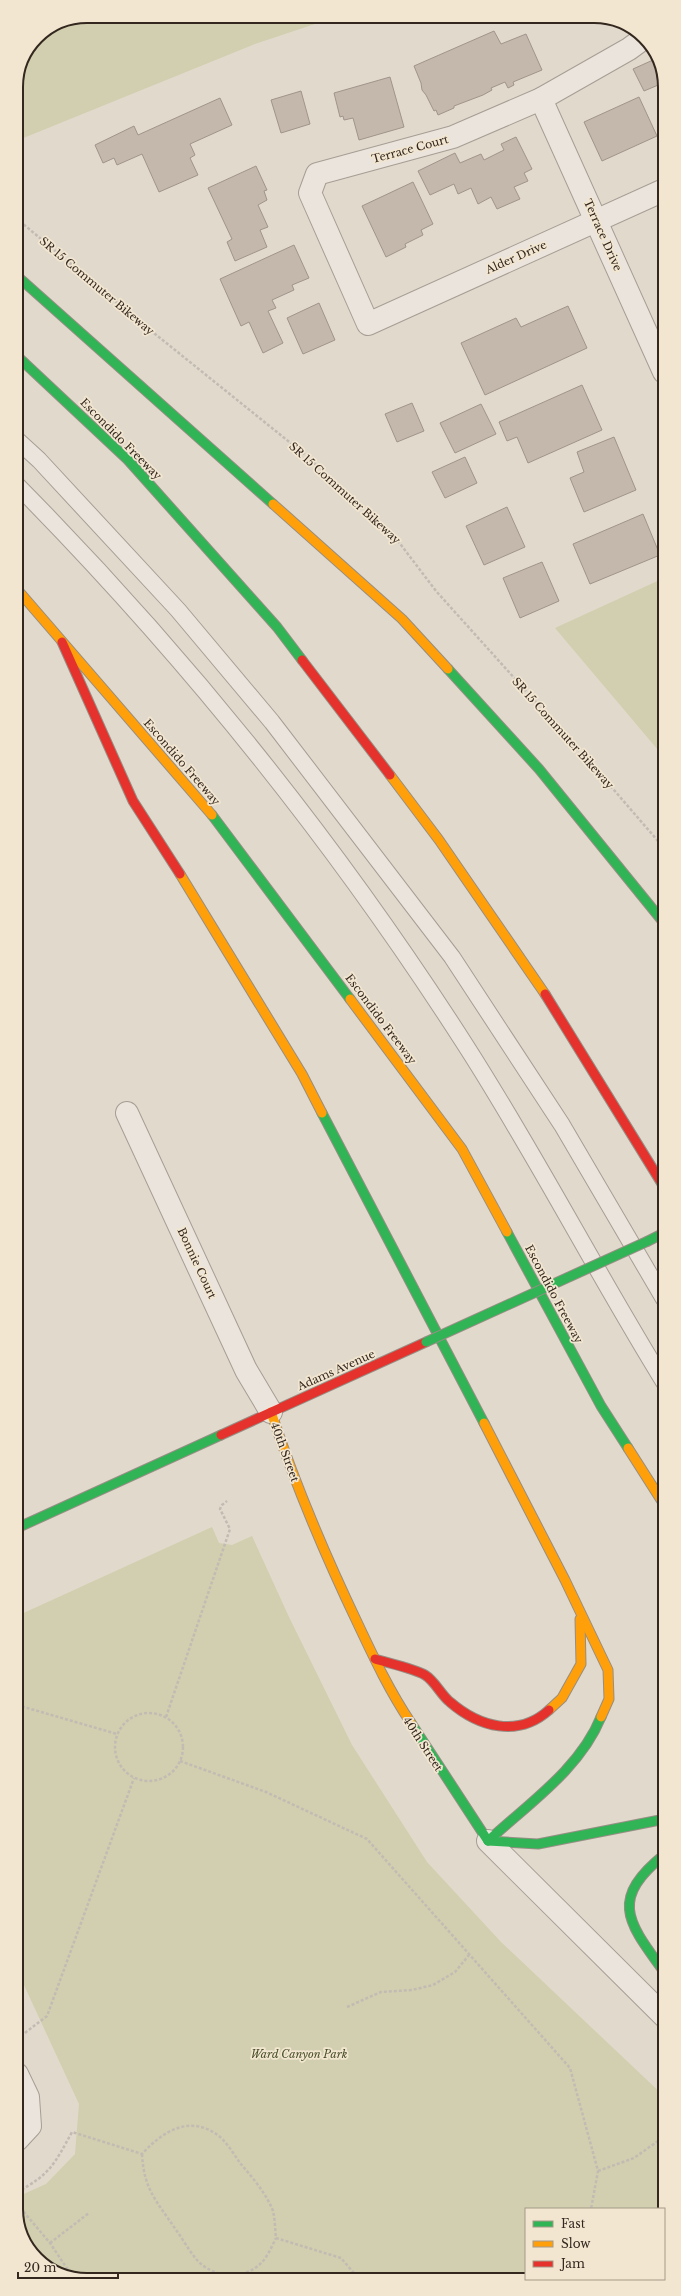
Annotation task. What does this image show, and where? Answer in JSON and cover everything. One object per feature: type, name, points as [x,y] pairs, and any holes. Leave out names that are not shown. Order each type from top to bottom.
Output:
[{"type":"main road","points":[[23,281],[402,619],[539,769],[658,916]]},
{"type":"main road","name":"Escondido Freeway","points":[[23,362],[128,460],[278,627],[439,840],[542,989],[658,1177]]},
{"type":"main road","name":"Escondido Freeway","points":[[23,596],[199,797],[462,1149],[601,1406],[658,1496]]},
{"type":"main road","points":[[62,642],[133,801],[203,909],[302,1074],[608,1670],[609,1699],[593,1737],[564,1772],[488,1841]]},
{"type":"main road","name":"Adams Avenue","points":[[23,1525],[658,1236]]},
{"type":"main road","name":"40th Street","points":[[271,1412],[291,1470],[342,1591],[392,1695],[488,1841]]},
{"type":"main road","points":[[375,1659],[425,1675],[449,1702],[476,1721],[508,1728],[538,1720],[562,1698],[581,1664],[580,1614]]},
{"type":"main road","points":[[488,1841],[538,1844],[658,1820]]},
{"type":"main road","points":[[658,1859],[646,1867],[631,1889],[629,1914],[639,1938],[658,1964]]},
{"type":"street","name":"Terrace Court","points":[[368,324],[310,193],[317,174],[452,137],[541,99],[629,49],[639,42]]},
{"type":"street","name":"Terrace Drive","points":[[541,99],[658,359]]},
{"type":"street","name":"Alder Drive","points":[[368,324],[658,193]]},
{"type":"street","name":"Bonnie Court","points":[[127,1113],[246,1370],[271,1412]]},
{"type":"street","name":"40th Street","points":[[488,1841],[658,2010]]},
{"type":"street","points":[[23,2087],[28,2097],[24,2133]]},
{"type":"lane","points":[[23,445],[39,460],[178,610],[272,722],[452,957],[562,1125],[658,1289]]},
{"type":"lane","points":[[23,491],[93,563],[194,677],[244,737],[338,858],[466,1046],[658,1372]]},
{"type":"path","name":"SR 15 Commuter Bikeway","points":[[23,224],[134,318],[302,452],[395,537],[436,591],[589,761],[658,841]]},
{"type":"path","points":[[166,1717],[230,1530],[220,1509],[222,1505],[227,1502]]},
{"type":"path","points":[[23,1707],[118,1734]]},
{"type":"path","points":[[143,1713],[155,1713],[166,1717],[180,1732],[183,1752],[180,1761],[170,1774],[157,1781],[134,1778],[119,1764],[115,1745],[118,1734],[123,1725],[132,1718],[143,1713]]},
{"type":"path","points":[[180,1761],[266,1792],[367,1839],[570,2068],[598,2171],[591,2208]]},
{"type":"path","points":[[23,2034],[47,2016],[134,1778]]},
{"type":"path","points":[[347,2007],[381,1992],[412,1990],[433,1985],[455,1972],[470,1955]]},
{"type":"path","points":[[213,2273],[197,2260],[148,2188],[143,2174],[142,2154],[156,2138],[168,2130],[187,2126],[205,2128],[220,2137],[263,2192],[273,2211],[276,2238],[266,2258],[249,2271],[241,2273]]},
{"type":"path","points":[[23,2189],[37,2182],[53,2166],[72,2132],[142,2154]]},
{"type":"path","points":[[598,2171],[634,2158],[658,2141]]},
{"type":"path","points":[[23,2211],[50,2243],[68,2270]]},
{"type":"path","points":[[50,2243],[89,2213]]},
{"type":"path","points":[[276,2238],[341,2258],[354,2273]]},
{"type":"green space","points":[[86,23],[318,23],[255,44],[23,138],[23,86],[24,74],[28,62],[34,51],[42,42],[51,34],[62,28],[74,24]]},
{"type":"green space","points":[[658,581],[658,750],[555,628]]},
{"type":"green space","name":"Ward Canyon Park","points":[[212,1527],[219,1543],[232,1545],[252,1536],[289,1617],[352,1745],[427,1862],[501,1942],[658,2090],[658,2208],[525,2208],[525,2273],[82,2273],[62,2268],[45,2257],[36,2248],[26,2230],[24,2222],[23,2194],[46,2184],[75,2154],[79,2104],[23,1983],[23,1613]]},
{"type":"building","points":[[494,31],[501,44],[526,34],[542,70],[513,82],[514,85],[508,88],[505,82],[491,88],[492,90],[483,95],[454,106],[454,108],[438,115],[436,110],[434,111],[422,90],[421,83],[414,66]]},
{"type":"building","points":[[652,60],[657,74],[658,85],[644,91],[633,69]]},
{"type":"building","points":[[390,77],[404,127],[359,140],[353,118],[344,120],[343,116],[340,117],[334,93]]},
{"type":"building","points":[[301,91],[310,124],[281,133],[271,100]]},
{"type":"building","points":[[639,97],[657,136],[602,161],[584,122]]},
{"type":"building","points":[[220,98],[232,125],[190,144],[195,155],[190,158],[198,175],[159,192],[142,154],[117,165],[114,158],[103,163],[95,145],[134,126],[138,135]]},
{"type":"building","points":[[516,137],[532,169],[524,173],[528,181],[514,187],[520,199],[497,209],[491,197],[478,204],[471,188],[458,194],[454,184],[430,195],[418,171],[455,153],[460,163],[481,154],[484,160],[504,150],[501,144]]},
{"type":"building","points":[[256,166],[267,190],[264,191],[267,200],[258,205],[268,227],[260,230],[267,247],[235,261],[227,242],[232,239],[208,188]]},
{"type":"building","points":[[413,182],[433,224],[421,230],[423,235],[405,244],[406,247],[386,257],[362,206]]},
{"type":"building","points":[[294,245],[309,278],[292,285],[294,290],[272,300],[276,308],[268,311],[283,343],[263,353],[249,322],[241,326],[220,279]]},
{"type":"building","points":[[319,303],[335,340],[303,354],[287,318]]},
{"type":"building","points":[[568,306],[587,348],[485,395],[461,343],[516,318],[521,327]]},
{"type":"building","points":[[582,385],[602,430],[528,463],[517,437],[507,441],[499,422]]},
{"type":"building","points":[[412,403],[424,431],[397,442],[385,414]]},
{"type":"building","points":[[481,404],[496,434],[455,453],[440,423]]},
{"type":"building","points":[[614,437],[636,490],[584,512],[570,478],[584,472],[577,452]]},
{"type":"building","points":[[465,457],[477,483],[445,498],[432,472]]},
{"type":"building","points":[[507,507],[525,547],[484,565],[466,526]]},
{"type":"building","points":[[643,514],[658,550],[658,556],[590,584],[573,544]]},
{"type":"building","points":[[542,562],[559,601],[520,618],[503,578]]},
{"type":"traffic: fast","points":[[23,281],[273,504]]},
{"type":"traffic: fast","points":[[23,362],[128,460],[277,627],[302,660]]},
{"type":"traffic: fast","points":[[448,669],[539,769],[658,916]]},
{"type":"traffic: fast","points":[[212,815],[350,999]]},
{"type":"traffic: fast","points":[[322,1113],[484,1423]]},
{"type":"traffic: fast","points":[[507,1232],[601,1406],[628,1448]]},
{"type":"traffic: fast","points":[[648,1241],[658,1236]]},
{"type":"traffic: fast","points":[[426,1342],[648,1241]]},
{"type":"traffic: fast","points":[[23,1525],[221,1435]]},
{"type":"traffic: fast","points":[[488,1841],[552,1785],[567,1769],[592,1736],[601,1717]]},
{"type":"traffic: fast","points":[[411,1723],[488,1841]]},
{"type":"traffic: fast","points":[[488,1841],[538,1844],[658,1820]]},
{"type":"traffic: fast","points":[[658,1860],[647,1870],[636,1885],[630,1898],[630,1912],[634,1925],[641,1939],[658,1963]]},
{"type":"traffic: slow","points":[[273,504],[402,619],[448,669]]},
{"type":"traffic: slow","points":[[23,596],[212,815]]},
{"type":"traffic: slow","points":[[390,775],[439,840],[545,994]]},
{"type":"traffic: slow","points":[[180,874],[302,1074],[322,1113]]},
{"type":"traffic: slow","points":[[350,999],[462,1149],[507,1232]]},
{"type":"traffic: slow","points":[[271,1412],[300,1493],[334,1572],[383,1675],[411,1723]]},
{"type":"traffic: slow","points":[[484,1423],[565,1580],[608,1670],[609,1699],[601,1717]]},
{"type":"traffic: slow","points":[[628,1448],[658,1495]]},
{"type":"traffic: slow","points":[[549,1710],[562,1698],[581,1664],[580,1619]]},
{"type":"traffic: jam","points":[[62,642],[133,801],[180,874]]},
{"type":"traffic: jam","points":[[302,660],[390,775]]},
{"type":"traffic: jam","points":[[545,994],[658,1177]]},
{"type":"traffic: jam","points":[[221,1435],[426,1342]]},
{"type":"traffic: jam","points":[[375,1659],[408,1668],[425,1675],[444,1696],[461,1711],[486,1723],[499,1726],[525,1724],[537,1719],[549,1710]]}]
